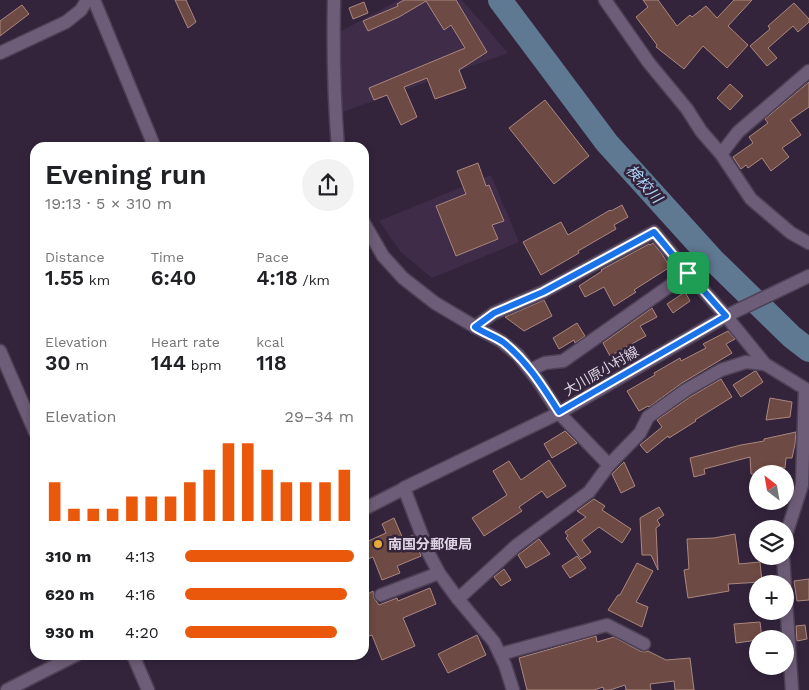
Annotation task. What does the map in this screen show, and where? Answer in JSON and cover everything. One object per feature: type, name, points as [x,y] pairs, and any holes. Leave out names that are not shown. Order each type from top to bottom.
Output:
[{"type":"street","points":[[0,53],[66,22],[81,10],[87,0]]},
{"type":"street","points":[[94,0],[153,142]]},
{"type":"street","points":[[334,0],[333,49],[338,142]]},
{"type":"street","points":[[605,0],[649,63],[687,109],[701,132],[721,154],[751,199],[791,233],[809,243]]},
{"type":"street","points":[[721,154],[738,132],[809,70]]},
{"type":"street","points":[[369,232],[383,256],[403,278],[435,303],[501,341],[518,355],[559,412],[609,465]]},
{"type":"street","points":[[475,327],[494,313],[543,292],[654,232],[765,364],[807,390],[802,485],[791,520]]},
{"type":"street","points":[[530,370],[545,364],[563,361],[688,273]]},
{"type":"street","name":"大川原小村線","points":[[369,506],[559,412],[726,316],[809,276]]},
{"type":"street","points":[[0,351],[30,420]]},
{"type":"street","points":[[458,599],[517,545],[589,492],[609,465],[640,432],[648,417],[686,390],[721,370],[746,362],[765,364]]},
{"type":"street","points":[[802,485],[809,499]]},
{"type":"street","points":[[405,488],[429,554],[439,573],[494,642],[506,664],[513,690]]},
{"type":"street","points":[[784,565],[792,690]]},
{"type":"street","points":[[381,595],[439,573]]},
{"type":"street","points":[[501,654],[607,625],[644,644]]},
{"type":"street","points":[[7,690],[66,660]]},
{"type":"street","points":[[135,660],[148,690]]},
{"type":"shaded area","points":[[399,0],[462,0],[508,53],[340,113],[341,31]]},
{"type":"shaded area","points":[[491,175],[519,242],[432,278],[401,252],[379,221]]},
{"type":"building","points":[[175,0],[186,0],[196,22],[188,28]]},
{"type":"building","points":[[404,0],[456,0],[487,52],[459,70],[466,88],[435,99],[427,78],[404,87],[417,117],[401,125],[387,95],[374,100],[369,88],[465,48],[451,25],[444,30],[426,1],[399,17],[368,31],[363,21],[398,6],[397,4]]},
{"type":"building","points":[[643,0],[658,0],[677,26],[690,15],[692,17],[706,6],[717,18],[734,0],[752,0],[728,26],[748,45],[727,68],[703,46],[684,69],[656,47],[657,45],[636,17],[648,7]]},
{"type":"building","points":[[364,2],[368,13],[353,19],[349,8]]},
{"type":"building","points":[[794,3],[809,19],[809,22],[798,32],[793,26],[768,48],[777,58],[767,66],[750,46],[770,29],[768,26]]},
{"type":"building","points":[[22,5],[29,14],[0,36],[0,21]]},
{"type":"building","points":[[809,82],[809,107],[790,120],[801,135],[782,148],[789,157],[771,171],[762,158],[748,168],[746,165],[741,169],[733,157],[753,143],[749,137],[768,123],[765,119]]},
{"type":"building","points":[[730,84],[743,96],[730,110],[717,98]]},
{"type":"building","points":[[545,100],[589,156],[554,184],[509,128]]},
{"type":"building","points":[[478,163],[486,186],[489,185],[504,221],[492,225],[498,239],[456,256],[436,206],[466,194],[457,171]]},
{"type":"building","points":[[622,205],[628,217],[614,225],[616,229],[541,275],[523,242],[561,222],[568,235]]},
{"type":"building","points":[[653,243],[670,267],[634,290],[636,292],[614,306],[604,287],[585,297],[579,286],[601,270]]},
{"type":"building","points":[[685,292],[690,301],[673,313],[667,304]]},
{"type":"building","points":[[544,300],[552,316],[524,331],[505,317]]},
{"type":"building","points":[[652,308],[657,317],[640,326],[646,336],[610,356],[603,343]]},
{"type":"building","points":[[577,323],[585,336],[575,343],[574,340],[559,349],[553,338]]},
{"type":"building","points":[[728,331],[735,339],[726,344],[732,353],[682,383],[649,407],[639,411],[627,391],[680,358],[681,361],[706,348],[703,344]]},
{"type":"building","points":[[755,371],[763,382],[741,397],[733,385]]},
{"type":"building","points":[[721,379],[732,397],[669,438],[668,436],[647,453],[640,445],[662,427],[657,420],[690,397]]},
{"type":"building","points":[[770,398],[792,402],[790,417],[766,420]]},
{"type":"building","points":[[565,431],[577,443],[552,458],[544,444]]},
{"type":"building","points":[[796,432],[792,458],[786,458],[785,465],[750,465],[750,457],[704,469],[705,474],[694,477],[690,458],[764,441],[764,439]]},
{"type":"building","points":[[549,460],[566,486],[547,498],[542,491],[519,507],[522,511],[484,536],[472,518],[507,495],[493,471],[509,461],[521,480]]},
{"type":"building","points":[[624,462],[635,486],[621,493],[612,474]]},
{"type":"building","points":[[594,499],[605,506],[602,510],[631,529],[622,543],[599,527],[582,540],[591,552],[581,559],[566,538],[568,536],[565,532],[586,517],[577,511]]},
{"type":"building","points":[[659,507],[664,515],[657,520],[660,525],[656,528],[658,570],[651,555],[642,555],[640,518]]},
{"type":"building","points":[[394,518],[403,539],[413,535],[421,556],[397,566],[400,573],[382,580],[373,557],[369,559],[369,541],[386,533],[382,524]]},
{"type":"building","points":[[735,534],[739,564],[760,565],[761,575],[749,575],[749,583],[728,584],[729,591],[688,598],[684,570],[689,569],[687,539],[714,538]]},
{"type":"building","points":[[539,539],[550,554],[526,568],[518,555]]},
{"type":"building","points":[[577,556],[586,568],[570,578],[562,566]]},
{"type":"building","points":[[637,563],[653,571],[636,602],[648,607],[642,627],[608,610],[618,595],[620,595]]},
{"type":"building","points":[[504,569],[511,580],[501,586],[494,577]]},
{"type":"building","points":[[809,579],[809,600],[797,601],[794,581]]},
{"type":"building","points":[[430,588],[436,604],[403,618],[415,646],[382,660],[372,635],[369,636],[369,593],[373,591],[374,598],[379,605],[397,598],[398,601]]},
{"type":"building","points":[[760,622],[761,630],[749,630],[749,641],[736,643],[734,624]]},
{"type":"building","points":[[805,625],[807,639],[797,641],[796,626]]},
{"type":"building","points":[[477,635],[486,655],[448,673],[438,654]]},
{"type":"building","points":[[596,636],[597,642],[614,637],[640,651],[648,651],[666,660],[690,658],[694,690],[675,690],[674,681],[650,684],[651,690],[626,690],[625,685],[610,690],[604,690],[603,687],[594,690],[527,690],[519,658]]},
{"type":"waterway","name":"検校川","points":[[500,0],[607,143],[713,260],[792,337],[809,350]]},
{"type":"place","name":"南国分郵便局","points":[[378,544]]},
{"type":"route","points":[[654,232],[688,273],[726,316],[559,412],[518,355],[501,341],[475,327],[494,313],[543,292],[654,232]]}]
